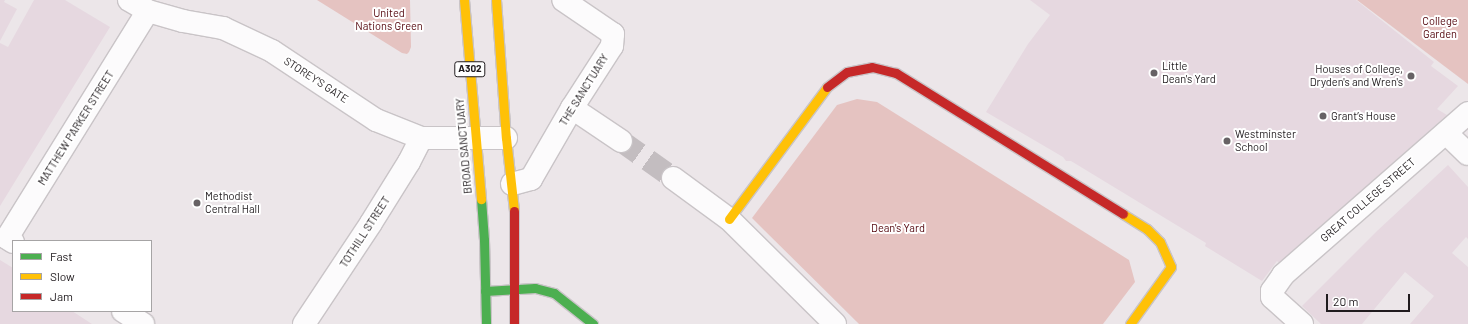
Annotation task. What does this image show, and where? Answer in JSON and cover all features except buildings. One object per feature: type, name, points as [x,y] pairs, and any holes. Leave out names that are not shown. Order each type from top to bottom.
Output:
[{"type":"main road","name":"BROAD SANCTUARY","points":[[464,0],[484,240],[485,291]]},
{"type":"main road","name":"A302","points":[[496,0],[506,138],[512,184],[516,239],[514,324]]},
{"type":"main road","points":[[729,219],[827,87],[846,72],[872,67],[896,73],[1148,229],[1160,242],[1171,267],[1130,324]]},
{"type":"main road","points":[[485,291],[535,288],[554,293],[593,324]]},
{"type":"main road","name":"A302","points":[[485,291],[486,324]]},
{"type":"street","name":"STOREY'S GATE","points":[[129,0],[148,11],[183,21],[223,28],[272,51],[376,120],[421,138],[506,138]]},
{"type":"street","name":"THE SANCTUARY","points":[[512,184],[530,179],[572,108],[612,46],[613,34],[563,0]]},
{"type":"street","name":"MATTHEW PARKER STREET","points":[[12,241],[7,238],[148,11]]},
{"type":"street","points":[[572,108],[621,141]]},
{"type":"street","name":"GREAT COLLEGE STREET","points":[[1302,324],[1272,297],[1272,291],[1284,275],[1468,113]]},
{"type":"street","points":[[1446,133],[1468,154]]},
{"type":"street","name":"TOTHILL STREET","points":[[304,324],[375,217],[409,162],[421,138]]},
{"type":"street","points":[[673,178],[729,219],[835,324]]},
{"type":"street","points":[[125,312],[143,324]]},
{"type":"shaded area","points":[[0,0],[5,0],[4,2],[17,9],[0,41]]},
{"type":"shaded area","points":[[34,0],[65,0],[110,27],[0,206],[0,43],[8,47]]},
{"type":"shaded area","name":"Westminster School","points":[[1030,0],[1356,0],[1434,62],[1431,66],[1458,86],[1437,109],[1447,115],[1280,264],[1277,261],[1262,281],[1205,246],[1206,243],[1071,161],[1066,161],[1063,157],[986,112],[1028,44],[1050,15]]},
{"type":"shaded area","points":[[1448,165],[1468,187],[1468,239],[1466,237],[1452,253],[1468,267],[1468,324],[1410,324],[1434,296],[1405,272],[1362,324],[1321,324],[1302,306],[1377,231]]},
{"type":"shaded area","points":[[0,260],[12,267],[12,312],[74,312],[92,324],[0,324]]},
{"type":"green space","name":"United Nations Green","points":[[317,0],[410,0],[411,47],[409,52],[407,54],[402,53]]},
{"type":"green space","name":"College Garden","points":[[1357,0],[1468,0],[1468,84]]},
{"type":"green space","name":"Dean's Yard","points":[[857,99],[877,102],[1129,260],[1135,282],[1103,324],[859,324],[752,218],[837,105]]},
{"type":"tunnel","points":[[621,141],[673,178]]},
{"type":"traffic: fast","points":[[481,199],[484,240],[486,324]]},
{"type":"traffic: fast","points":[[485,291],[535,288],[554,293],[593,324]]},
{"type":"traffic: slow","points":[[464,0],[481,199]]},
{"type":"traffic: slow","points":[[496,0],[506,138],[514,211]]},
{"type":"traffic: slow","points":[[729,219],[827,87]]},
{"type":"traffic: slow","points":[[1123,214],[1147,229],[1160,242],[1171,267],[1130,324]]},
{"type":"traffic: jam","points":[[827,87],[847,72],[872,67],[896,73],[1123,214]]},
{"type":"traffic: jam","points":[[514,211],[514,324]]},
{"type":"place","name":"Little Dean's Yard","points":[[1154,73]]},
{"type":"place","name":"Houses of College, Dryden's and Wren's","points":[[1411,76]]},
{"type":"place","name":"Grant’s House","points":[[1323,116]]},
{"type":"place","name":"Westminster School","points":[[1227,141]]},
{"type":"place","name":"Methodist Central Hall","points":[[197,203]]}]
